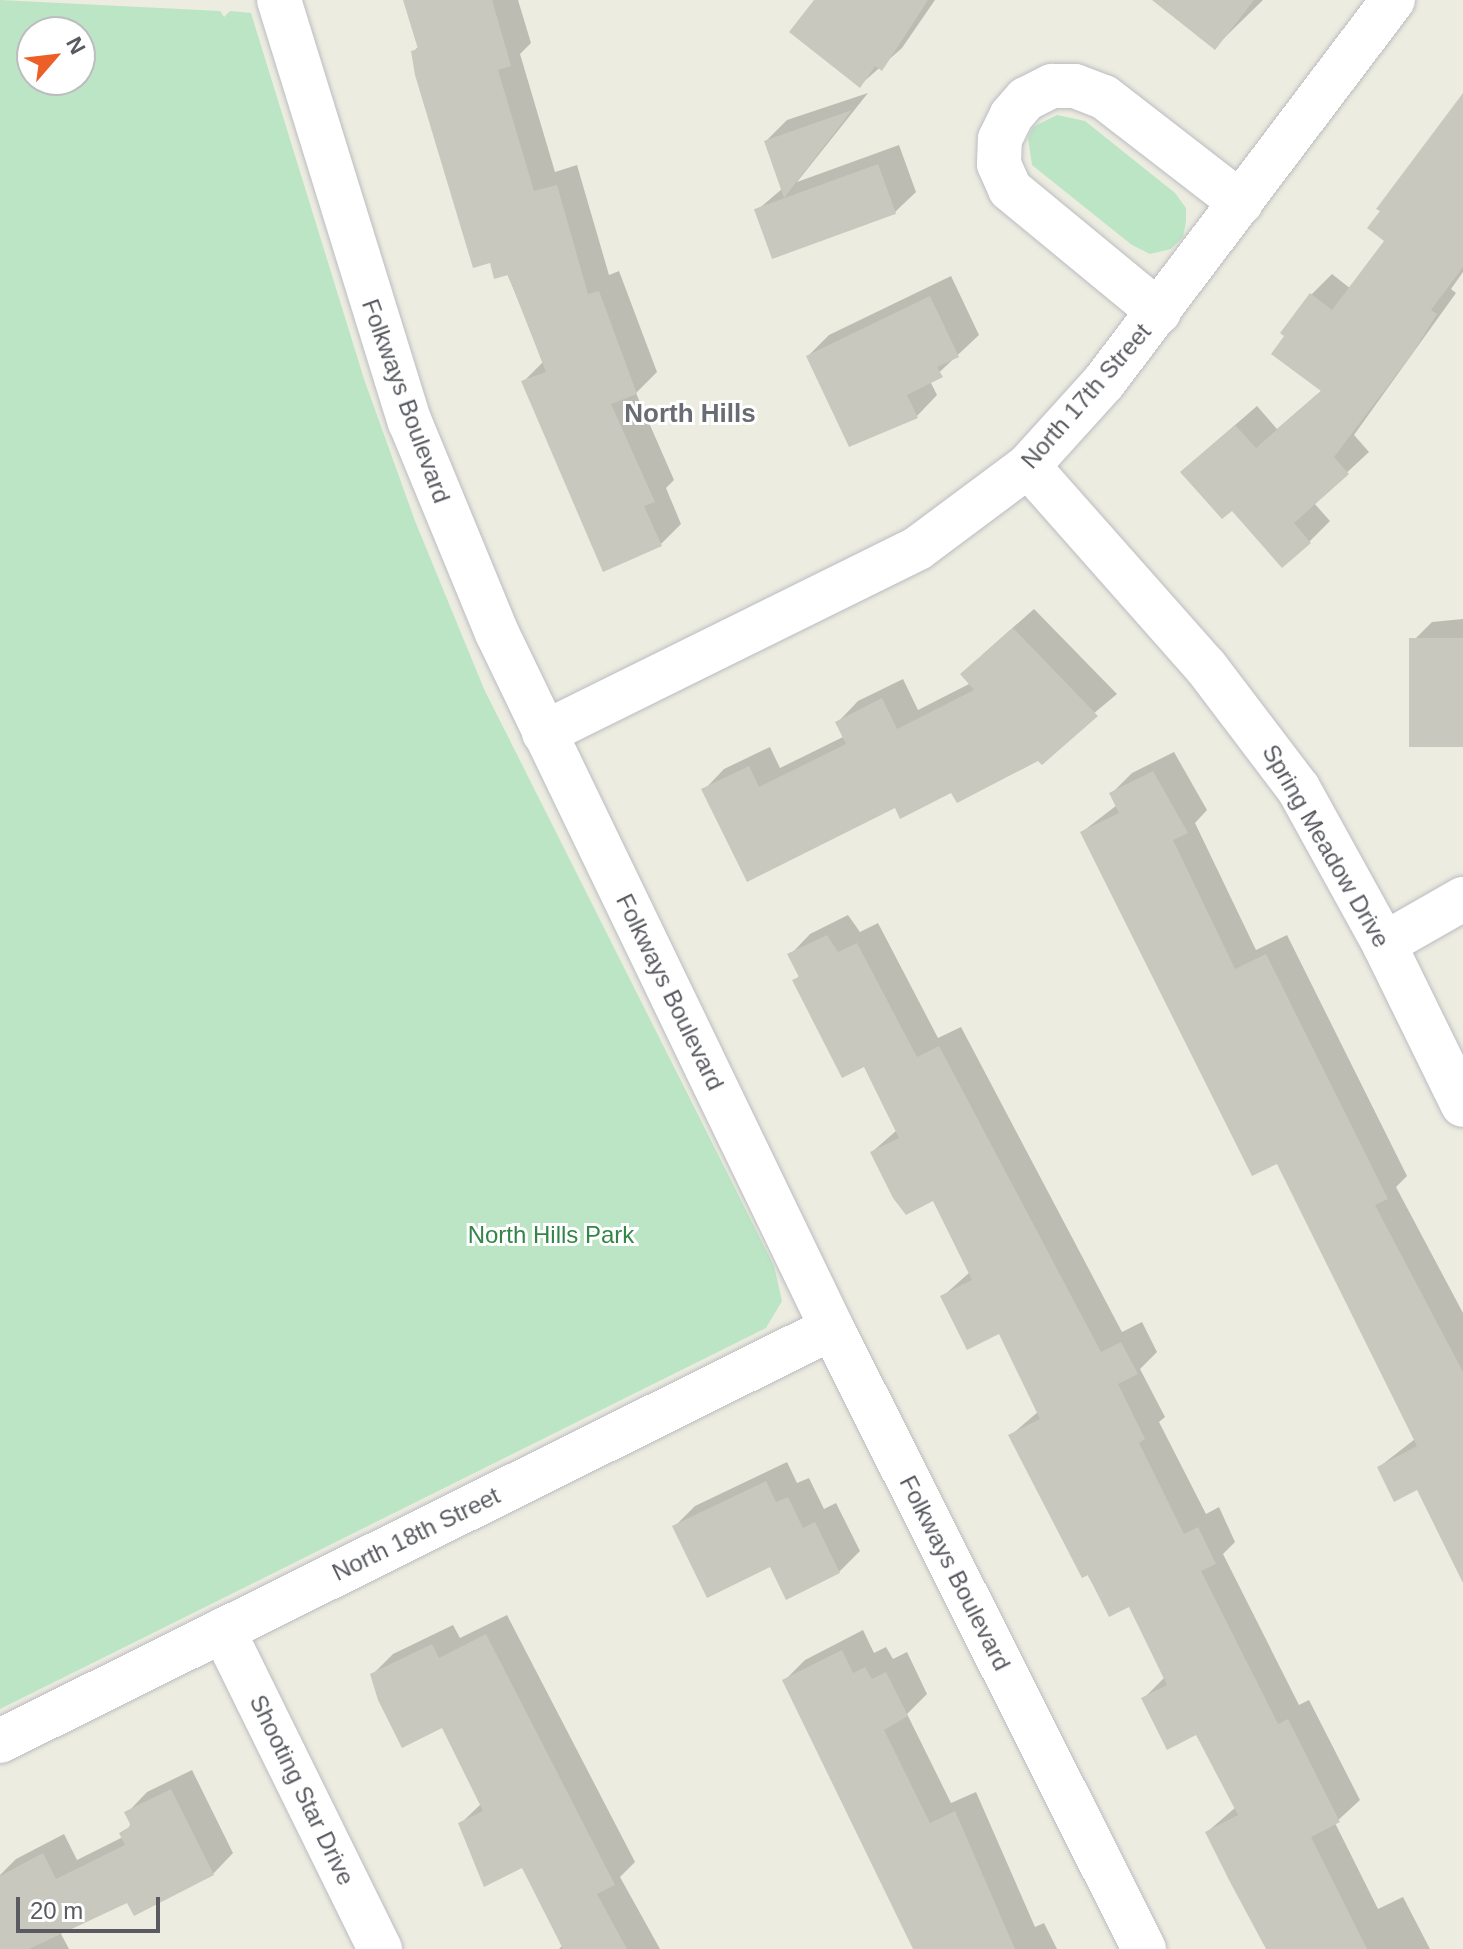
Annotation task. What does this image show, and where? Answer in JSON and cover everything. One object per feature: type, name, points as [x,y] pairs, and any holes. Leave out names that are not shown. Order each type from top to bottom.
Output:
[{"type":"street","name":"Folkways Boulevard","points":[[279,0],[410,422],[453,533],[544,733],[832,1328],[1144,1949]]},
{"type":"street","name":"North 17th Street","points":[[544,733],[918,548],[1028,466],[1159,312],[1393,0]]},
{"type":"street","points":[[1159,312],[1010,189],[999,164],[1000,139],[1011,116],[1026,99],[1052,86],[1075,86],[1104,97],[1241,203]]},
{"type":"street","name":"Spring Meadow Drive","points":[[1028,466],[1256,727],[1298,788],[1384,944],[1463,1105]]},
{"type":"street","points":[[1384,944],[1463,899]]},
{"type":"street","name":"North 18th Street","points":[[0,1741],[832,1328]]},
{"type":"street","name":"Shooting Star Drive","points":[[223,1630],[380,1949]]},
{"type":"green space","name":"North Hills Park","points":[[0,0],[220,11],[224,17],[230,11],[251,13],[364,379],[415,521],[484,689],[774,1266],[782,1301],[766,1328],[0,1709]]},
{"type":"green space","points":[[1057,115],[1085,121],[1175,193],[1186,208],[1186,222],[1183,237],[1171,249],[1150,254],[1132,245],[1032,165],[1028,138],[1033,127]]},
{"type":"building","points":[[403,0],[492,0],[511,66],[498,70],[534,191],[557,185],[588,294],[599,291],[637,394],[611,404],[655,502],[644,506],[662,546],[603,572],[521,381],[546,372],[508,275],[494,279],[490,263],[473,268],[415,75],[411,51],[418,49]]},
{"type":"building","points":[[814,0],[928,0],[882,71],[875,66],[860,88],[789,32]]},
{"type":"building","points":[[1152,0],[1254,0],[1215,50]]},
{"type":"building","points":[[1463,93],[1463,267],[1431,310],[1437,314],[1412,354],[1334,457],[1349,474],[1294,523],[1311,543],[1282,568],[1232,511],[1222,519],[1180,472],[1235,425],[1256,448],[1321,391],[1271,354],[1284,336],[1280,333],[1310,293],[1332,310],[1384,241],[1367,228],[1380,211],[1376,209]]},
{"type":"building","points":[[852,110],[784,198],[764,141]]},
{"type":"building","points":[[878,164],[896,214],[772,259],[754,209]]},
{"type":"building","points":[[930,296],[959,357],[937,367],[943,377],[907,395],[918,418],[849,447],[806,356]]},
{"type":"building","points":[[1013,628],[1098,716],[1042,765],[1038,761],[957,803],[951,793],[900,819],[895,808],[747,882],[701,789],[749,766],[759,787],[846,744],[835,722],[882,698],[897,729],[974,690],[960,674]]},
{"type":"building","points":[[1409,638],[1463,638],[1463,747],[1409,747]]},
{"type":"building","points":[[1153,771],[1188,833],[1173,840],[1235,969],[1266,954],[1388,1199],[1375,1205],[1463,1372],[1463,1583],[1417,1490],[1394,1502],[1377,1467],[1417,1446],[1277,1164],[1252,1176],[1080,832],[1119,813],[1109,793]]},
{"type":"building","points":[[827,935],[838,952],[857,943],[917,1057],[939,1046],[1101,1352],[1121,1342],[1138,1374],[1118,1384],[1145,1439],[1139,1443],[1184,1534],[1198,1527],[1216,1564],[1201,1571],[1278,1724],[1288,1719],[1340,1822],[1311,1837],[1367,1949],[1266,1949],[1229,1880],[1205,1832],[1238,1815],[1196,1735],[1167,1750],[1141,1698],[1167,1685],[1129,1607],[1109,1617],[1088,1575],[1082,1578],[1008,1435],[1040,1419],[999,1334],[967,1350],[940,1296],[972,1280],[933,1201],[906,1215],[893,1198],[870,1152],[899,1138],[864,1067],[842,1078],[792,980],[799,977],[787,954]]},
{"type":"building","points":[[766,1481],[776,1502],[788,1497],[803,1528],[815,1522],[840,1573],[786,1600],[770,1567],[707,1598],[672,1526]]},
{"type":"building","points":[[486,1634],[615,1885],[597,1894],[627,1949],[563,1949],[522,1868],[484,1887],[458,1823],[483,1811],[442,1728],[402,1748],[378,1700],[370,1674],[432,1644],[439,1658]]},
{"type":"building","points":[[842,1650],[853,1673],[865,1667],[872,1679],[886,1672],[908,1716],[884,1730],[930,1823],[955,1811],[1015,1949],[913,1949],[782,1680]]},
{"type":"building","points":[[171,1789],[214,1875],[134,1916],[127,1903],[29,1949],[0,1949],[0,1876],[43,1853],[56,1879],[125,1845],[119,1833],[131,1826],[124,1812]]},
{"type":"district","name":"North Hills","points":[[690,414]]}]
